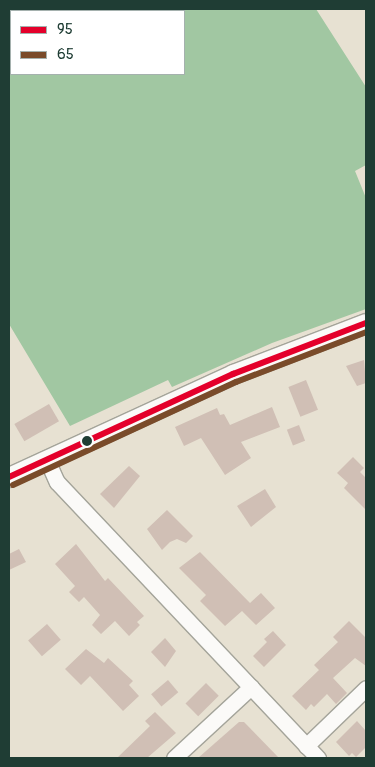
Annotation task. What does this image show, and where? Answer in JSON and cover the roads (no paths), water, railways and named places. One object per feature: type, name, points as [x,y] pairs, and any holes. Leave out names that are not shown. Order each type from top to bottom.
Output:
[{"type":"street","points":[[9,477],[241,371],[366,323]]},
{"type":"street","points":[[47,460],[57,482],[318,758]]},
{"type":"street","points":[[174,758],[251,686]]},
{"type":"street","points":[[306,746],[366,688]]}]
